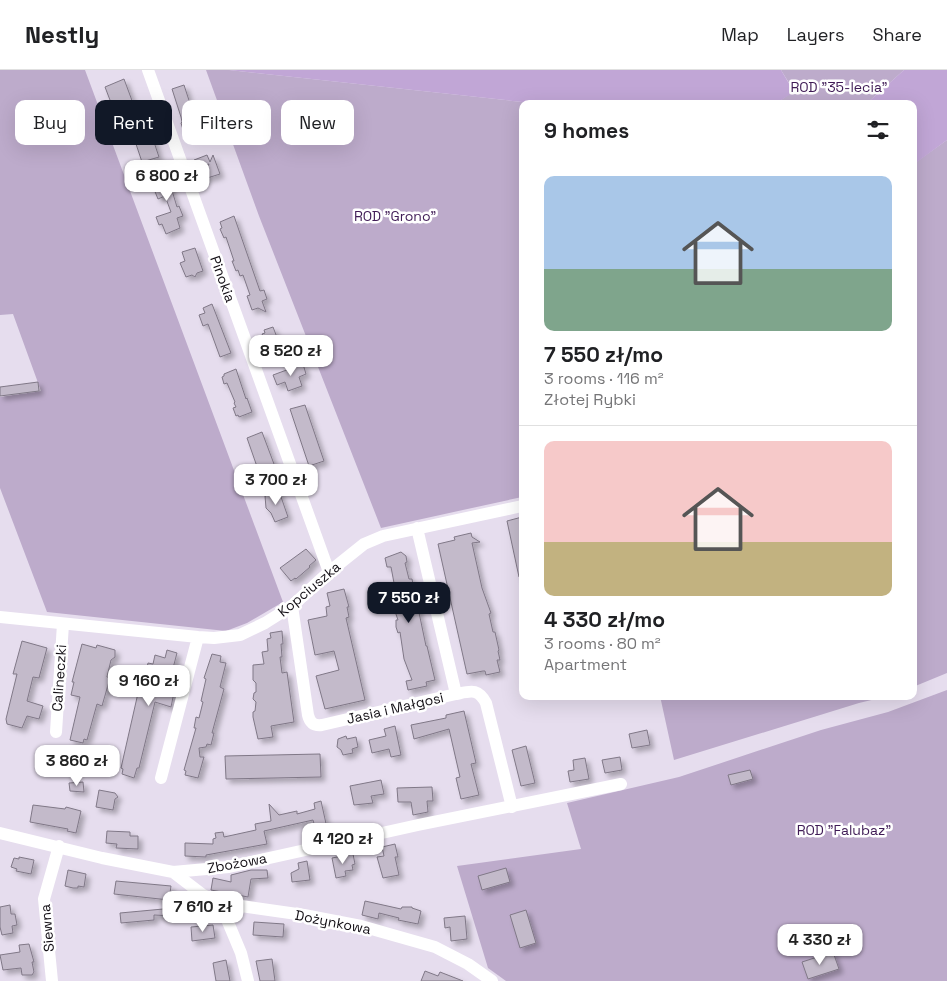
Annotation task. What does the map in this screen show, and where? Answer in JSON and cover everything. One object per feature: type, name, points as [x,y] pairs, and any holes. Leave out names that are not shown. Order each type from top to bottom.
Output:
[{"type":"street","name":"Pinokia","points":[[148,70],[329,572]]},
{"type":"street","name":"Kopciuszka","points":[[0,617],[198,637],[214,638],[240,635],[265,623],[292,606],[329,572],[364,544],[383,536],[519,507]]},
{"type":"street","points":[[417,528],[456,694]]},
{"type":"street","name":"Jasia i Małgosi","points":[[292,606],[308,715],[313,724],[317,726],[456,694],[477,692],[486,703],[512,807]]},
{"type":"street","name":"Calineczki","points":[[56,732],[63,624]]},
{"type":"street","points":[[161,778],[198,637]]},
{"type":"street","name":"Zbożowa","points":[[0,833],[120,862],[173,872],[229,867],[409,827],[621,784]]},
{"type":"street","name":"Siewna","points":[[52,981],[44,899],[59,846]]},
{"type":"street","name":"Dożynkowa","points":[[173,872],[202,895],[220,903],[304,915],[361,926],[418,941],[452,955],[492,981]]},
{"type":"street","points":[[220,903],[242,953],[248,981]]},
{"type":"green space","points":[[0,70],[85,70],[96,100],[95,145],[113,145],[283,602],[247,623],[226,631],[47,612],[0,488],[0,397],[41,391],[13,314],[0,315]]},
{"type":"green space","name":"ROD \"Grono\"","points":[[206,70],[229,70],[519,102],[519,498],[381,528],[259,216],[233,145],[271,145],[271,100],[217,100]]},
{"type":"green space","name":"ROD \"35-lecia\"","points":[[781,70],[904,70],[870,100],[781,100],[794,91]]},
{"type":"green space","points":[[947,140],[947,673],[917,685],[917,161]]},
{"type":"green space","name":"ROD \"Falubaz\"","points":[[947,690],[947,981],[506,981],[488,968],[457,866],[581,849],[567,803],[679,777],[821,730],[888,712]]},
{"type":"green space","points":[[661,700],[871,700],[859,703],[674,760]]},
{"type":"shaded area","points":[[229,70],[781,70],[794,92],[781,100],[519,100],[519,102]]},
{"type":"shaded area","points":[[904,70],[947,70],[947,140],[917,162],[917,100],[870,100]]},
{"type":"building","points":[[124,79],[132,100],[110,100],[105,87]]},
{"type":"building","points":[[184,85],[189,100],[182,100],[182,122],[181,117],[172,89]]},
{"type":"building","points":[[136,145],[155,145],[159,157],[142,162]]},
{"type":"building","points":[[207,155],[210,162],[213,155],[220,174],[201,180],[209,164],[197,168],[194,160]]},
{"type":"building","points":[[164,171],[165,175],[167,174],[177,207],[179,206],[183,216],[177,218],[180,228],[166,234],[162,224],[159,225],[156,217],[171,212],[165,196],[158,199],[149,177]]},
{"type":"building","points":[[234,216],[260,291],[264,290],[267,299],[262,301],[266,312],[258,308],[252,310],[247,296],[250,295],[243,275],[240,276],[238,270],[236,271],[226,237],[224,238],[220,229],[222,228],[220,222]]},
{"type":"building","points":[[195,248],[203,271],[197,273],[195,277],[192,275],[186,277],[180,263],[185,261],[182,252]]},
{"type":"building","points":[[212,304],[231,353],[220,357],[208,324],[203,326],[199,315],[205,313],[203,308]]},
{"type":"building","points":[[273,327],[280,345],[270,349],[268,344],[262,341],[264,338],[262,334],[265,333],[264,330]]},
{"type":"building","points":[[303,364],[306,374],[299,377],[302,386],[288,391],[285,382],[277,385],[273,375]]},
{"type":"building","points":[[236,369],[252,412],[239,417],[238,415],[236,416],[233,408],[236,407],[235,402],[227,383],[224,384],[222,377],[224,374]]},
{"type":"building","points":[[38,382],[39,391],[0,396],[0,387]]},
{"type":"building","points":[[305,405],[324,461],[309,466],[290,409]]},
{"type":"building","points":[[262,432],[277,472],[261,478],[247,438]]},
{"type":"building","points":[[279,491],[288,517],[275,522],[271,513],[266,508],[265,496]]},
{"type":"building","points":[[519,518],[519,577],[507,521]]},
{"type":"building","points":[[471,533],[472,537],[480,542],[472,543],[499,650],[500,660],[497,660],[500,672],[486,675],[485,671],[467,674],[438,544],[455,540],[454,537]]},
{"type":"building","points":[[306,549],[316,560],[296,579],[291,581],[280,568]]},
{"type":"building","points":[[401,552],[406,556],[407,562],[405,563],[409,579],[412,579],[435,680],[426,682],[427,686],[408,690],[406,681],[412,680],[404,659],[400,632],[398,633],[396,627],[396,620],[398,620],[388,584],[394,583],[391,567],[387,567],[385,558]]},
{"type":"building","points":[[344,589],[349,607],[347,607],[349,617],[346,618],[365,700],[325,709],[316,676],[339,670],[334,651],[315,655],[308,620],[327,616],[326,607],[330,606],[327,593]]},
{"type":"building","points":[[282,631],[282,657],[280,657],[282,673],[287,672],[294,722],[271,726],[273,737],[258,739],[253,717],[256,702],[253,699],[256,692],[256,683],[253,680],[253,665],[264,664],[262,652],[268,651],[267,639],[271,638],[270,633]]},
{"type":"building","points":[[22,641],[47,648],[39,678],[33,677],[27,701],[43,706],[39,719],[27,716],[22,728],[7,724],[6,719],[17,674],[13,674]]},
{"type":"building","points":[[82,644],[96,648],[97,645],[115,650],[115,657],[111,660],[107,677],[110,678],[102,706],[97,704],[87,740],[84,739],[83,743],[70,740],[80,697],[71,695],[74,682],[72,682]]},
{"type":"building","points":[[167,650],[177,653],[172,672],[178,673],[171,707],[155,702],[139,768],[137,768],[134,778],[122,774],[123,769],[121,768],[143,671],[146,672],[148,663],[153,664],[155,655],[165,658]]},
{"type":"building","points":[[212,654],[221,656],[220,662],[226,663],[220,687],[224,689],[212,733],[214,733],[211,745],[207,744],[206,747],[199,748],[200,757],[204,757],[198,778],[185,775],[186,771],[184,770],[196,728],[194,728],[196,717],[199,718],[203,702],[201,701],[206,679],[204,678]]},
{"type":"building","points":[[464,711],[476,763],[471,764],[479,795],[461,799],[456,778],[460,777],[449,729],[414,739],[411,725],[446,718],[446,715]]},
{"type":"building","points":[[395,726],[401,755],[391,757],[389,749],[372,753],[369,740],[386,736],[384,729]]},
{"type":"building","points":[[647,730],[650,745],[632,748],[629,734]]},
{"type":"building","points":[[346,736],[347,739],[356,737],[358,747],[352,749],[353,753],[343,755],[337,747],[338,739]]},
{"type":"building","points":[[526,746],[535,783],[521,786],[512,750]]},
{"type":"building","points":[[320,754],[321,777],[226,779],[225,756]]},
{"type":"building","points":[[620,757],[622,770],[605,773],[602,760]]},
{"type":"building","points":[[585,758],[589,779],[570,782],[568,771],[574,770],[573,760]]},
{"type":"building","points":[[750,770],[753,779],[731,785],[728,775]]},
{"type":"building","points":[[381,780],[384,794],[371,796],[373,803],[354,805],[350,786]]},
{"type":"building","points":[[83,782],[84,792],[70,791],[69,783]]},
{"type":"building","points":[[432,787],[433,801],[427,801],[428,812],[413,815],[411,802],[398,802],[397,788]]},
{"type":"building","points":[[99,790],[115,793],[118,797],[115,799],[113,810],[96,807]]},
{"type":"building","points":[[321,801],[327,828],[316,831],[313,820],[264,831],[267,844],[206,855],[206,857],[185,856],[185,843],[213,844],[213,839],[216,838],[215,833],[223,832],[224,837],[256,830],[255,824],[271,821],[269,804],[279,815],[297,811],[297,814],[315,809],[314,803]]},
{"type":"building","points":[[33,805],[65,809],[66,807],[81,811],[76,833],[67,831],[68,829],[30,822]]},
{"type":"building","points":[[107,831],[130,832],[130,836],[138,836],[138,849],[116,848],[117,844],[106,843]]},
{"type":"building","points":[[395,844],[398,857],[395,857],[399,875],[383,878],[377,857],[384,856],[382,847]]},
{"type":"building","points":[[353,854],[355,864],[352,865],[353,870],[345,871],[346,876],[336,878],[332,858]]},
{"type":"building","points":[[19,857],[34,860],[31,874],[16,871],[17,869],[11,867],[14,858],[19,859]]},
{"type":"building","points":[[307,861],[310,880],[292,882],[291,873],[299,869],[298,863]]},
{"type":"building","points":[[506,868],[510,882],[482,890],[478,876]]},
{"type":"building","points":[[68,870],[86,874],[84,887],[78,886],[78,888],[73,888],[65,886]]},
{"type":"building","points":[[251,870],[267,870],[268,878],[251,879],[248,897],[211,890],[213,878],[231,882],[231,875]]},
{"type":"building","points":[[116,881],[171,886],[169,900],[114,894]]},
{"type":"building","points":[[365,901],[401,909],[402,907],[412,907],[421,911],[418,924],[398,920],[399,918],[379,913],[378,919],[362,915]]},
{"type":"building","points":[[10,905],[11,914],[15,914],[17,925],[12,926],[13,933],[2,935],[0,907]]},
{"type":"building","points":[[174,908],[173,916],[154,915],[154,920],[121,923],[120,913]]},
{"type":"building","points":[[526,910],[536,943],[520,948],[510,915]]},
{"type":"building","points":[[465,916],[467,939],[451,941],[450,927],[445,928],[444,918]]},
{"type":"building","points":[[254,922],[284,924],[283,937],[253,935]]},
{"type":"building","points":[[213,925],[215,938],[192,941],[191,927]]},
{"type":"building","points":[[29,944],[34,962],[32,962],[34,972],[32,975],[22,975],[21,968],[3,970],[0,955],[20,952],[19,945]]},
{"type":"building","points":[[833,952],[839,969],[808,979],[802,962]]},
{"type":"building","points":[[272,959],[275,981],[260,981],[256,961]]},
{"type":"building","points":[[226,960],[230,981],[216,981],[213,963]]},
{"type":"building","points":[[425,971],[438,976],[440,972],[463,981],[421,981]]}]
